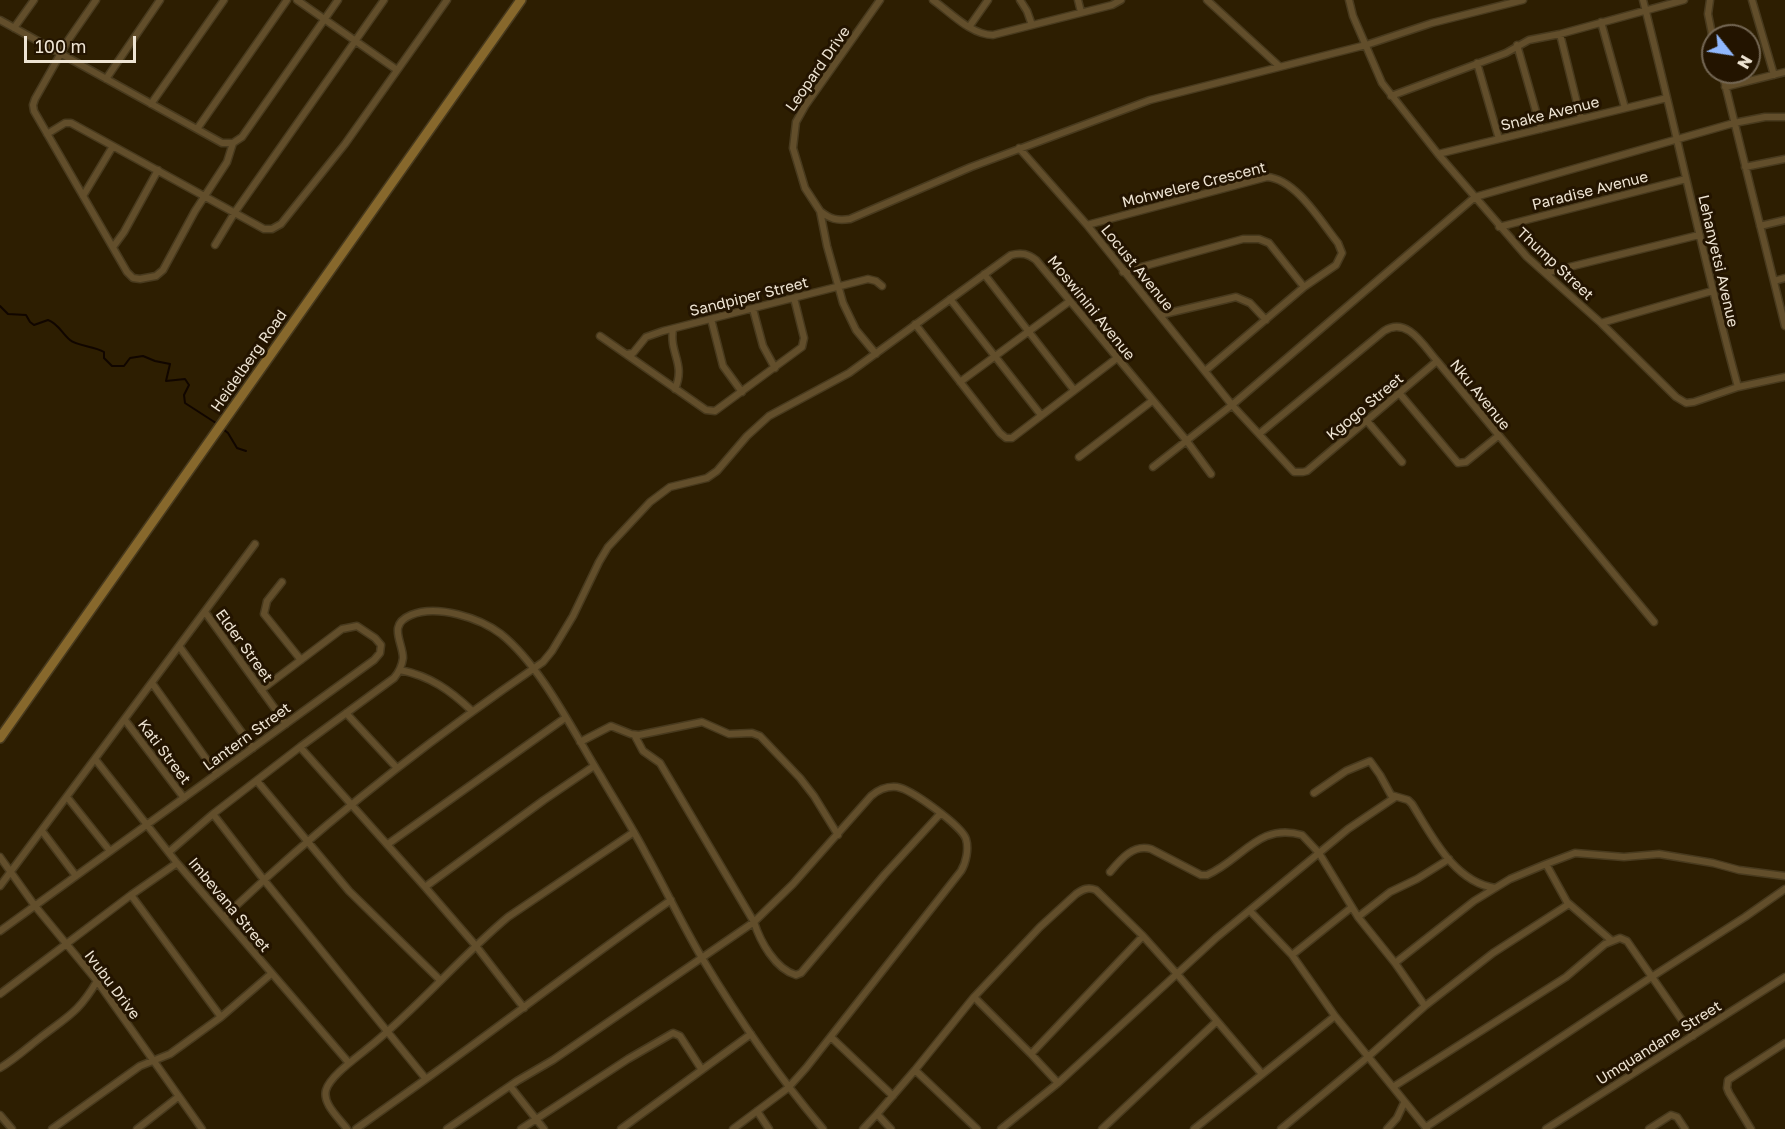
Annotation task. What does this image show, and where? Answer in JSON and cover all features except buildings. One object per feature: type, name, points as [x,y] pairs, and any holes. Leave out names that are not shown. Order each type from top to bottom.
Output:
[{"type":"main road","name":"Heidelberg Road","points":[[0,738],[521,0]]},
{"type":"street","points":[[14,28],[34,0]]},
{"type":"street","points":[[96,0],[60,54],[33,105],[46,134],[127,272],[133,278],[140,279],[156,276],[163,270],[227,162],[233,143],[242,137],[338,0]]},
{"type":"street","points":[[106,79],[160,0]]},
{"type":"street","points":[[150,104],[224,0]]},
{"type":"street","points":[[197,129],[287,0]]},
{"type":"street","points":[[297,0],[396,70]]},
{"type":"street","points":[[215,244],[234,212],[384,0]]},
{"type":"street","points":[[46,134],[64,123],[71,123],[264,229],[272,229],[281,224],[345,144],[447,0]]},
{"type":"street","name":"Leopard Drive","points":[[876,354],[856,330],[850,318],[827,246],[820,211],[805,188],[793,148],[793,133],[796,122],[880,0]]},
{"type":"street","points":[[934,0],[979,33],[993,35],[1112,5],[1121,0]]},
{"type":"street","points":[[969,27],[988,0]]},
{"type":"street","points":[[1020,0],[1028,11],[1032,26]]},
{"type":"street","points":[[1078,0],[1081,12]]},
{"type":"street","points":[[1207,0],[1279,66]]},
{"type":"street","name":"Thump Street","points":[[1349,0],[1376,73],[1391,96],[1438,154],[1527,257],[1601,323],[1681,401],[1694,402],[1738,387],[1785,377]]},
{"type":"street","points":[[820,211],[840,221],[850,219],[1019,148],[1150,100],[1366,45],[1432,23],[1523,0]]},
{"type":"street","name":"Lehanyetsi Avenue","points":[[1643,0],[1712,291],[1738,387]]},
{"type":"street","points":[[1391,96],[1506,53],[1529,40],[1560,34],[1684,0]]},
{"type":"street","points":[[1710,0],[1708,14],[1710,24]]},
{"type":"street","points":[[1752,0],[1774,75]]},
{"type":"street","points":[[0,20],[197,129],[222,142],[233,143]]},
{"type":"street","points":[[1601,22],[1625,108]]},
{"type":"street","points":[[1560,34],[1581,119]]},
{"type":"street","points":[[1517,45],[1541,129]]},
{"type":"street","points":[[1477,63],[1499,139]]},
{"type":"street","points":[[1725,87],[1785,72]]},
{"type":"street","points":[[1724,84],[1785,326]]},
{"type":"street","name":"Snake Avenue","points":[[1438,154],[1667,98]]},
{"type":"street","points":[[1153,467],[1232,405],[1475,197],[1734,123],[1765,117],[1785,117]]},
{"type":"street","points":[[83,196],[113,146]]},
{"type":"street","name":"Locust Avenue","points":[[1019,148],[1087,225],[1232,405],[1290,469],[1298,473],[1307,471]]},
{"type":"street","points":[[1745,166],[1785,159]]},
{"type":"street","points":[[113,248],[158,170]]},
{"type":"street","name":"Mohwelere Crescent","points":[[1087,225],[1267,177],[1275,177],[1286,182],[1297,193],[1341,248],[1342,253],[1336,265],[1304,287],[1205,371]]},
{"type":"street","name":"Paradise Avenue","points":[[1499,226],[1686,179]]},
{"type":"street","points":[[1760,226],[1785,220]]},
{"type":"street","points":[[1545,273],[1699,235]]},
{"type":"street","points":[[1123,272],[1243,239],[1259,239],[1269,243],[1304,287]]},
{"type":"street","name":"Moswinini Avenue","points":[[224,917],[350,805],[472,711],[543,662],[573,616],[608,547],[650,502],[670,487],[708,478],[769,416],[803,396],[838,380],[1011,255],[1026,254],[1036,260],[1186,440],[1211,474]]},
{"type":"street","points":[[984,274],[1074,390]]},
{"type":"street","name":"Sandpiper Street","points":[[627,354],[633,353],[646,337],[673,329],[868,279],[882,286]]},
{"type":"street","points":[[1774,281],[1785,279]]},
{"type":"street","points":[[1601,323],[1712,291]]},
{"type":"street","points":[[1160,315],[1236,297],[1250,303],[1266,320]]},
{"type":"street","points":[[600,336],[711,412],[719,410],[799,351],[804,343],[804,334],[794,298]]},
{"type":"street","points":[[950,298],[1041,415]]},
{"type":"street","points":[[960,382],[1070,301]]},
{"type":"street","points":[[753,309],[763,346],[775,368]]},
{"type":"street","points":[[711,319],[723,366],[742,392]]},
{"type":"street","points":[[915,324],[1006,438],[1012,438],[1117,358]]},
{"type":"street","name":"Nku Avenue","points":[[1259,434],[1389,328],[1399,326],[1409,329],[1654,622]]},
{"type":"street","points":[[673,329],[672,337],[680,372],[675,389]]},
{"type":"street","name":"Kgogo Street","points":[[1307,471],[1437,361]]},
{"type":"street","points":[[1400,394],[1458,463],[1466,462],[1498,436]]},
{"type":"street","points":[[1079,457],[1152,401]]},
{"type":"street","points":[[1366,421],[1402,462]]},
{"type":"street","points":[[0,886],[255,544]]},
{"type":"street","points":[[282,582],[267,600],[264,614],[301,660]]},
{"type":"street","name":"Elder Street","points":[[205,612],[286,724]]},
{"type":"street","points":[[169,852],[213,814],[300,747],[384,687],[400,670],[403,659],[396,633],[399,625],[409,615],[423,612],[446,613],[483,623],[501,634],[533,668],[634,832],[702,958],[788,1088],[823,1129]]},
{"type":"street","name":"Lantern Street","points":[[0,931],[374,660],[380,654],[381,645],[357,626],[342,629],[261,690]]},
{"type":"street","points":[[179,646],[253,748]]},
{"type":"street","points":[[400,670],[434,680],[472,711]]},
{"type":"street","points":[[152,683],[217,774]]},
{"type":"street","points":[[346,712],[397,768]]},
{"type":"street","points":[[388,844],[565,718]]},
{"type":"street","name":"Kati Street","points":[[125,720],[184,798]]},
{"type":"street","points":[[580,742],[611,726],[636,736],[702,722],[729,734],[752,733],[767,742],[800,778],[838,835]]},
{"type":"street","points":[[636,736],[644,751],[660,763],[754,922],[763,944],[774,958],[792,974],[801,973],[939,814]]},
{"type":"street","points":[[300,747],[476,946],[524,1008]]},
{"type":"street","name":"Imbevana Street","points":[[95,759],[177,863],[349,1063]]},
{"type":"street","points":[[1314,793],[1367,760],[1374,765],[1394,798],[1406,800],[1412,804],[1434,839],[1461,872],[1475,883],[1495,888]]},
{"type":"street","points":[[425,887],[594,766]]},
{"type":"street","points":[[257,781],[349,891],[440,980]]},
{"type":"street","points":[[447,1129],[553,1060],[754,922],[876,792],[889,787],[897,787],[909,792],[961,831],[966,839],[964,866],[832,1038],[788,1088],[733,1129]]},
{"type":"street","points":[[67,797],[110,851]]},
{"type":"street","points":[[1001,1129],[1058,1083],[1250,911],[1319,853],[1369,814],[1394,798]]},
{"type":"street","points":[[213,814],[426,1079]]},
{"type":"street","points":[[42,831],[76,876]]},
{"type":"street","points":[[348,1129],[327,1103],[325,1097],[329,1085],[349,1063],[388,1032],[496,927],[527,903],[634,832]]},
{"type":"street","points":[[1110,872],[1127,854],[1142,848],[1151,849],[1201,875],[1207,875],[1272,833],[1302,835],[1319,853],[1358,917],[1395,963],[1425,1006]]},
{"type":"street","points":[[1395,963],[1473,901],[1545,864],[1575,853],[1624,857],[1659,854],[1739,870],[1785,876]]},
{"type":"street","name":"Ivubu Drive","points":[[0,857],[35,906],[97,981],[202,1129]]},
{"type":"street","points":[[1358,917],[1390,892],[1417,879],[1449,859]]},
{"type":"street","points":[[0,994],[177,863]]},
{"type":"street","points":[[1545,864],[1569,904],[1612,941]]},
{"type":"street","points":[[863,1129],[915,1070],[974,997],[1040,927],[1087,888],[1096,890],[1143,936],[1262,1074]]},
{"type":"street","points":[[1250,911],[1292,955],[1335,1016],[1404,1103],[1427,1128],[1745,917],[1785,888]]},
{"type":"street","points":[[131,895],[221,1017]]},
{"type":"street","points":[[356,1129],[671,900]]},
{"type":"street","points":[[1281,1129],[1425,1006],[1486,958],[1569,904]]},
{"type":"street","points":[[1292,955],[1352,908]]},
{"type":"street","points":[[1030,1054],[1143,936]]},
{"type":"street","points":[[1393,1087],[1566,977],[1599,949],[1620,938],[1627,941],[1693,1036]]},
{"type":"street","points":[[52,1129],[140,1066],[170,1054],[221,1017],[271,974]]},
{"type":"street","name":"Umquandane Street","points":[[1546,1129],[1785,977]]},
{"type":"street","points":[[0,1068],[21,1055],[40,1037],[77,1011],[97,981]]},
{"type":"street","points":[[974,997],[1058,1083]]},
{"type":"street","points":[[1194,1129],[1335,1016]]},
{"type":"street","points":[[1102,1129],[1216,1022]]},
{"type":"street","points":[[521,1129],[673,1033],[680,1035],[702,1070]]},
{"type":"street","points":[[621,1129],[751,1034]]},
{"type":"street","points":[[832,1038],[893,1096]]},
{"type":"street","points":[[1751,1129],[1727,1088],[1728,1080],[1785,1043]]},
{"type":"street","points":[[915,1070],[977,1129]]},
{"type":"street","points":[[510,1086],[544,1129]]},
{"type":"street","points":[[136,1129],[178,1097]]},
{"type":"street","points":[[1387,1129],[1397,1118],[1404,1103]]},
{"type":"street","points":[[757,1111],[769,1129]]},
{"type":"street","points":[[877,1114],[891,1129]]},
{"type":"street","points":[[0,1115],[12,1129]]},
{"type":"street","points":[[1649,1129],[1671,1115],[1677,1117],[1685,1129]]},
{"type":"waterway","points":[[0,306],[8,314],[26,315],[34,325],[48,320],[52,322],[73,342],[104,352],[104,358],[112,366],[124,366],[130,358],[143,356],[170,364],[166,381],[185,379],[189,385],[184,395],[185,403],[219,425]]},
{"type":"waterway","points":[[223,429],[237,448],[246,451]]}]
